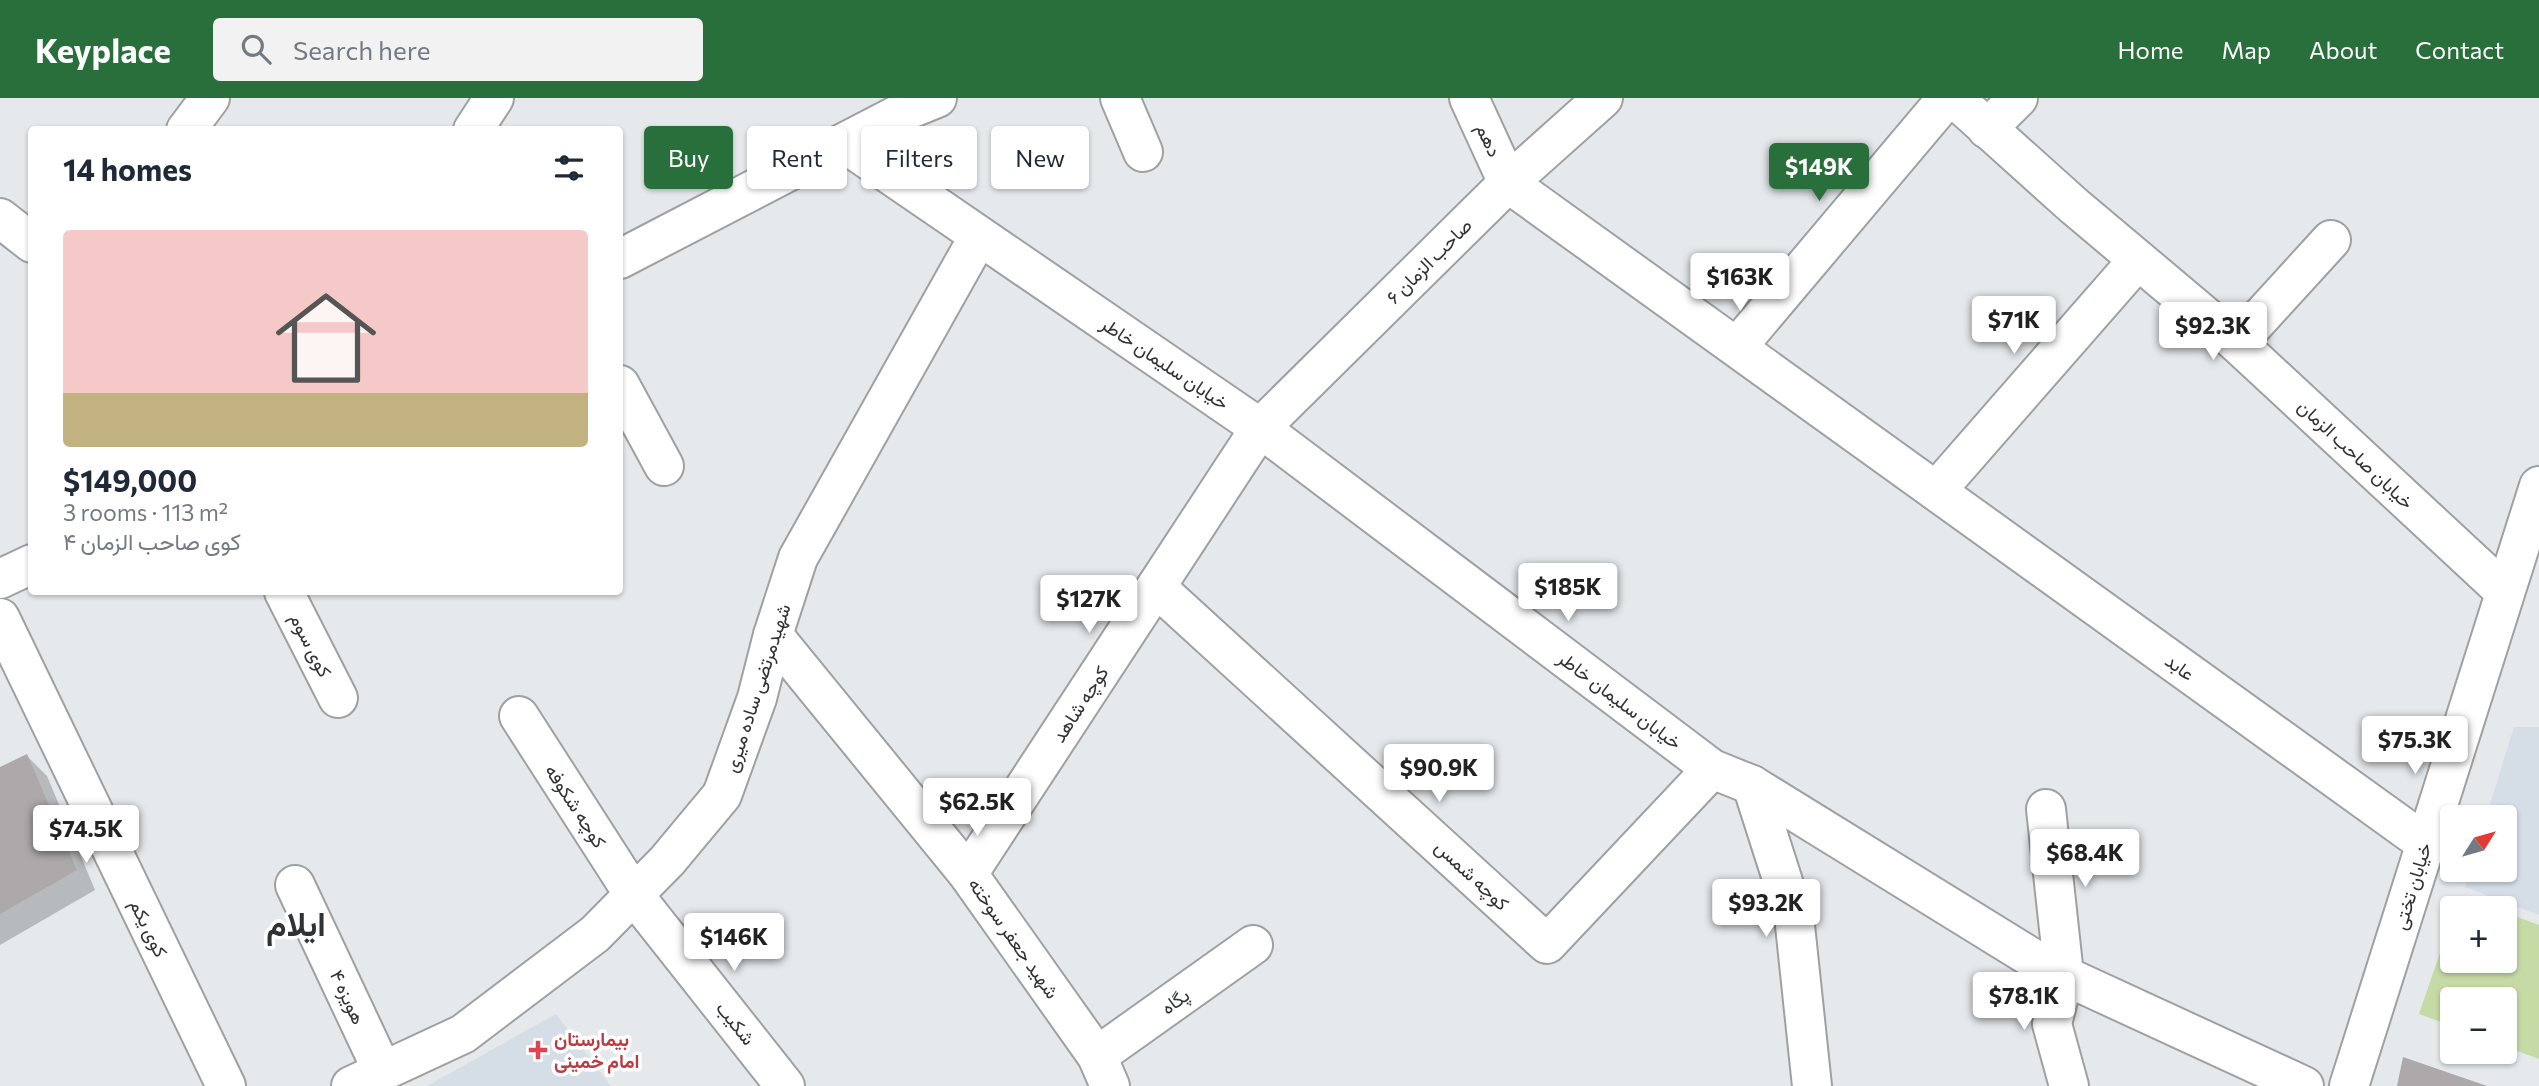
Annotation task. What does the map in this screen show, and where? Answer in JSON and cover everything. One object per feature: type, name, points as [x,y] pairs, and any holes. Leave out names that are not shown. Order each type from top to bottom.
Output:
[{"type":"street","points":[[189,126],[210,98]]},
{"type":"street","points":[[476,126],[494,98]]},
{"type":"street","points":[[1120,98],[1143,152]]},
{"type":"street","name":"دهم","points":[[1469,98],[1508,183]]},
{"type":"street","name":"صاحب الزمان ۶","points":[[1260,428],[1508,183],[1603,98]]},
{"type":"street","points":[[1737,347],[1947,98]]},
{"type":"street","name":"خیابان صاحب الزمان","points":[[1954,98],[2237,343],[2504,591]]},
{"type":"street","points":[[1987,129],[2018,98]]},
{"type":"street","points":[[847,141],[910,102]]},
{"type":"street","name":"خیابان سلیمان خاطر","points":[[847,145],[1260,428],[1712,769],[1752,785],[2064,975],[2304,1086]]},
{"type":"street","name":"عابد","points":[[1508,183],[2425,843]]},
{"type":"street","points":[[623,257],[755,189]]},
{"type":"street","points":[[0,218],[28,240]]},
{"type":"street","name":"شهیدمرتضی ساده میری","points":[[367,1078],[463,1034],[596,934],[722,795],[757,698],[773,635],[798,558],[979,236]]},
{"type":"street","points":[[2237,343],[2331,240]]},
{"type":"street","points":[[1936,491],[2138,260]]},
{"type":"street","points":[[623,391],[664,466]]},
{"type":"street","name":"کوچه شاهد","points":[[968,874],[1260,428]]},
{"type":"street","name":"خیابان تختی","points":[[2349,1086],[2539,486]]},
{"type":"street","points":[[0,579],[28,566]]},
{"type":"street","name":"کوچه شمس","points":[[1156,587],[1547,944],[1712,769]]},
{"type":"street","name":"کوی سوم","points":[[286,595],[338,698]]},
{"type":"street","name":"کوی یکم","points":[[0,618],[226,1086]]},
{"type":"street","name":"شهید جعفر سوخته","points":[[773,635],[968,874],[1104,1071]]},
{"type":"street","name":"کوچه شکوفه","points":[[519,716],[634,895]]},
{"type":"street","points":[[1752,785],[1794,916],[1812,1086]]},
{"type":"street","points":[[2046,809],[2064,975],[2052,1024],[2069,1086]]},
{"type":"street","name":"هویزه ۴","points":[[295,885],[367,1078]]},
{"type":"street","name":"شکیب","points":[[634,895],[785,1086]]},
{"type":"street","name":"پگاه","points":[[1104,1071],[1253,945]]},
{"type":"shaded area","points":[[2514,727],[2539,727],[2539,915],[2517,907],[2517,896],[2489,896],[2465,887],[2467,882],[2517,882],[2517,805],[2490,805]]},
{"type":"shaded area","name":"بیمارستان امام خمینی","points":[[556,1014],[611,1086],[427,1086]]},
{"type":"green space","points":[[2517,917],[2539,925],[2539,1059],[2517,1051],[2517,987],[2440,987],[2440,1022],[2419,1014],[2440,953],[2440,973],[2517,973]]},
{"type":"building","points":[[27,754],[77,870],[0,914],[0,767]]},
{"type":"building","points":[[2403,1057],[2487,1086],[2397,1086]]},
{"type":"place","name":"بیمارستان امام خمینی","points":[[538,1050]]},
{"type":"district","name":"ایلام","points":[[296,924]]}]
